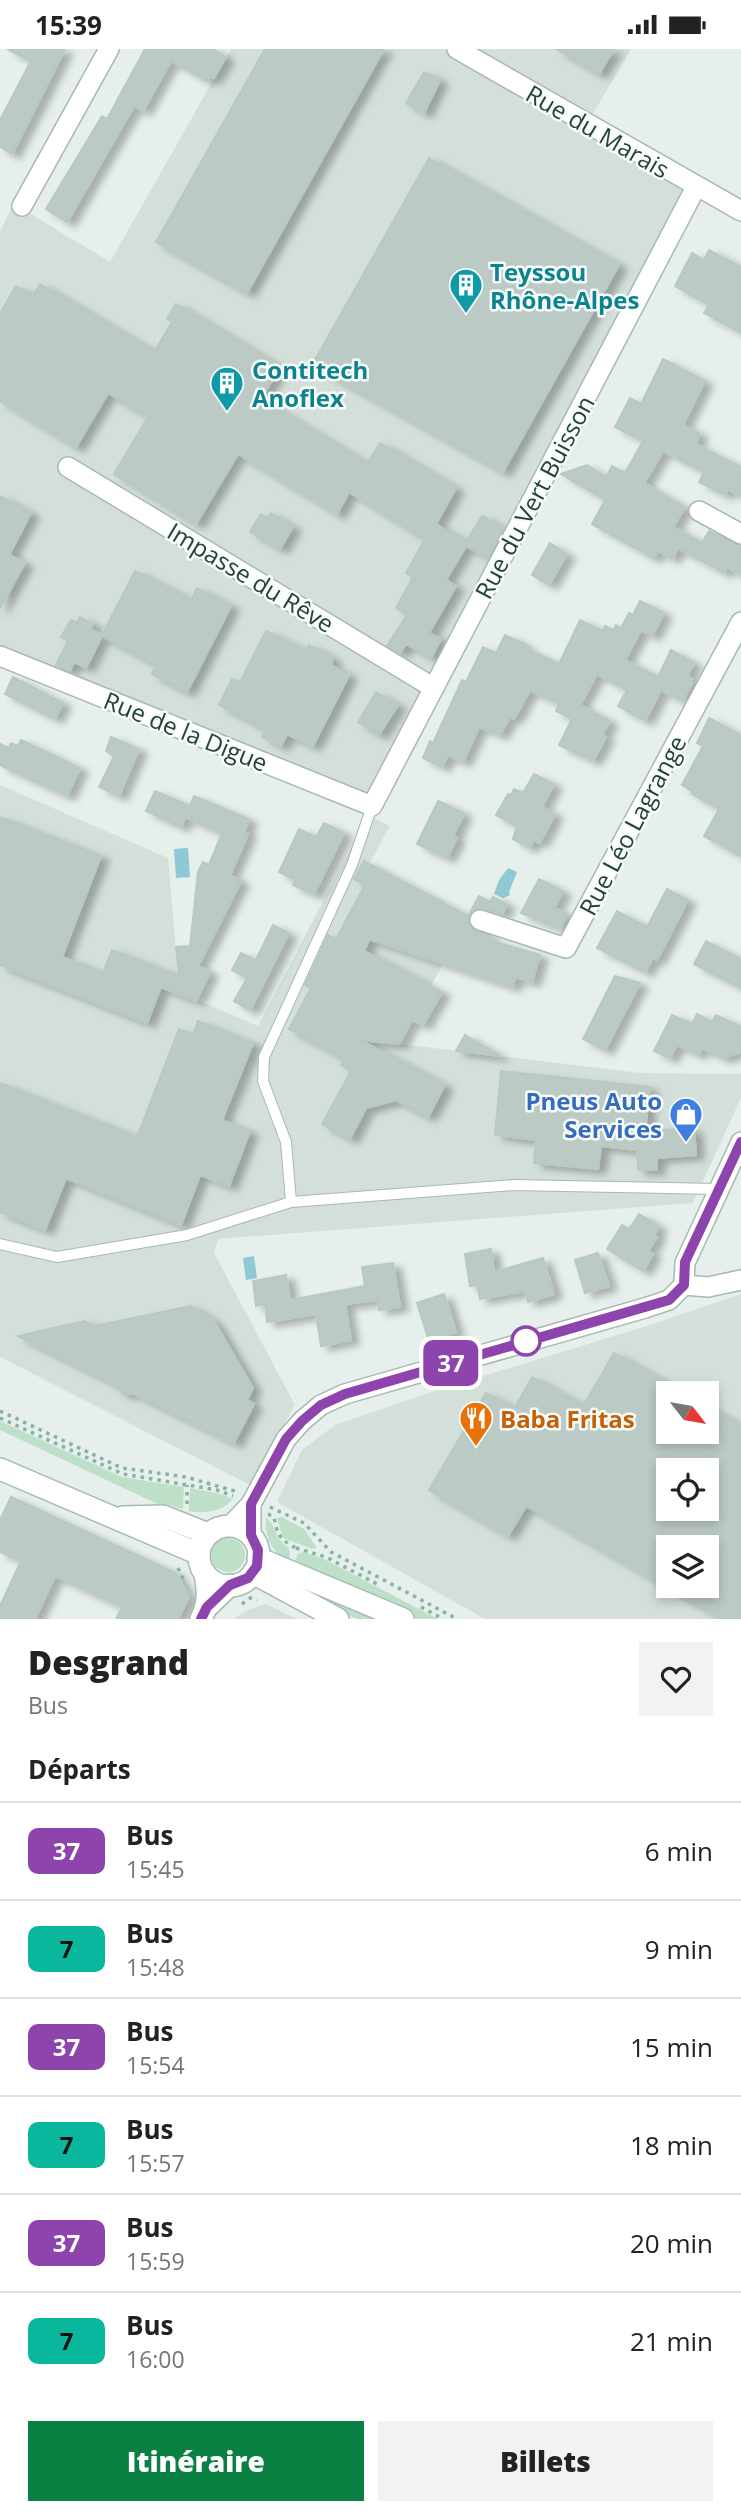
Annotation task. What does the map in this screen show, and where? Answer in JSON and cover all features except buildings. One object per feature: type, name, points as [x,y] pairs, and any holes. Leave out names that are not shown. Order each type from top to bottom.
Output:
[{"type":"main road","points":[[0,1469],[114,1517],[163,1516],[204,1554],[212,1580],[230,1585],[243,1582],[256,1566],[258,1550],[251,1535],[238,1527],[214,1529],[204,1554],[208,1593],[204,1613]]},
{"type":"main road","points":[[256,1566],[338,1619]]},
{"type":"main road","points":[[256,1566],[403,1619]]},
{"type":"main road","points":[[204,1613],[230,1585]]},
{"type":"street","points":[[22,206],[109,49]]},
{"type":"street","name":"Rue du Marais","points":[[457,49],[741,211]]},
{"type":"street","name":"Rue du Vert Buisson","points":[[372,806],[696,187]]},
{"type":"street","name":"Impasse du Rêve","points":[[68,467],[434,688]]},
{"type":"street","points":[[699,511],[741,534]]},
{"type":"street","name":"Rue Léo Lagrange","points":[[480,920],[566,948],[741,622]]},
{"type":"street","name":"Rue de la Digue","points":[[0,656],[372,806]]},
{"type":"street","points":[[230,1526],[251,1504],[286,1439],[321,1405],[345,1394],[669,1300],[684,1285],[685,1262],[741,1142]]},
{"type":"street","points":[[684,1285],[708,1287],[741,1280]]},
{"type":"street","points":[[251,1504],[251,1535]]},
{"type":"lane","points":[[291,1202],[286,1142],[263,1081],[264,1057],[352,865],[372,806]]},
{"type":"lane","points":[[0,1244],[57,1257],[187,1235],[291,1202],[514,1185],[719,1189]]},
{"type":"path","points":[[0,1418],[123,1474],[217,1490],[251,1504]]},
{"type":"shaded area","points":[[231,49],[631,49],[588,122],[704,188],[371,806],[0,654],[0,231],[14,204],[110,262]]},
{"type":"shaded area","points":[[0,785],[168,858],[179,985],[197,1000],[258,1026],[368,815],[390,826],[369,864],[468,917],[400,1044],[641,1073],[741,1074],[741,1098],[693,1203],[218,1239],[214,1253],[295,1405],[250,1485],[0,1357]]},
{"type":"shaded area","points":[[741,1294],[741,1619],[485,1619],[277,1502],[302,1450],[335,1425],[434,1391],[650,1325]]},
{"type":"shaded area","points":[[266,1604],[297,1619],[233,1619],[250,1609]]},
{"type":"green space","points":[[0,1421],[122,1477],[184,1487],[183,1509],[166,1504],[166,1508],[0,1430]]},
{"type":"green space","points":[[190,1488],[233,1499],[212,1511],[189,1511]]},
{"type":"green space","points":[[266,1517],[280,1540],[289,1548],[288,1563],[270,1543],[266,1531]]},
{"type":"green space","points":[[282,1517],[304,1529],[317,1548],[312,1549],[283,1538],[277,1518]]},
{"type":"green space","points":[[228,1538],[240,1543],[245,1555],[240,1567],[228,1572],[216,1567],[211,1555],[216,1543]]},
{"type":"green space","points":[[303,1552],[322,1558],[438,1619],[418,1619],[293,1565],[298,1554]]},
{"type":"green space","points":[[289,1583],[386,1619],[357,1619],[287,1587]]},
{"type":"water","points":[[188,848],[190,877],[176,878],[174,849]]},
{"type":"water","points":[[508,868],[517,872],[510,895],[503,898],[494,894],[499,880]]},
{"type":"water","points":[[254,1256],[257,1278],[246,1280],[243,1258]]},
{"type":"bus line","name":"37","points":[[201,1619],[207,1607],[230,1585],[243,1582],[257,1566],[258,1550],[251,1535],[251,1504],[286,1439],[302,1421],[321,1405],[345,1394],[669,1300],[684,1285],[685,1262],[741,1142]]},
{"type":"place","name":"Teyssou Rhône-Alpes","points":[[466,315]]},
{"type":"place","name":"Contitech Anoflex","points":[[227,413]]},
{"type":"place","name":"Pneus Auto Services","points":[[686,1144]]},
{"type":"place","name":"Baba Fritas","points":[[476,1448]]}]
